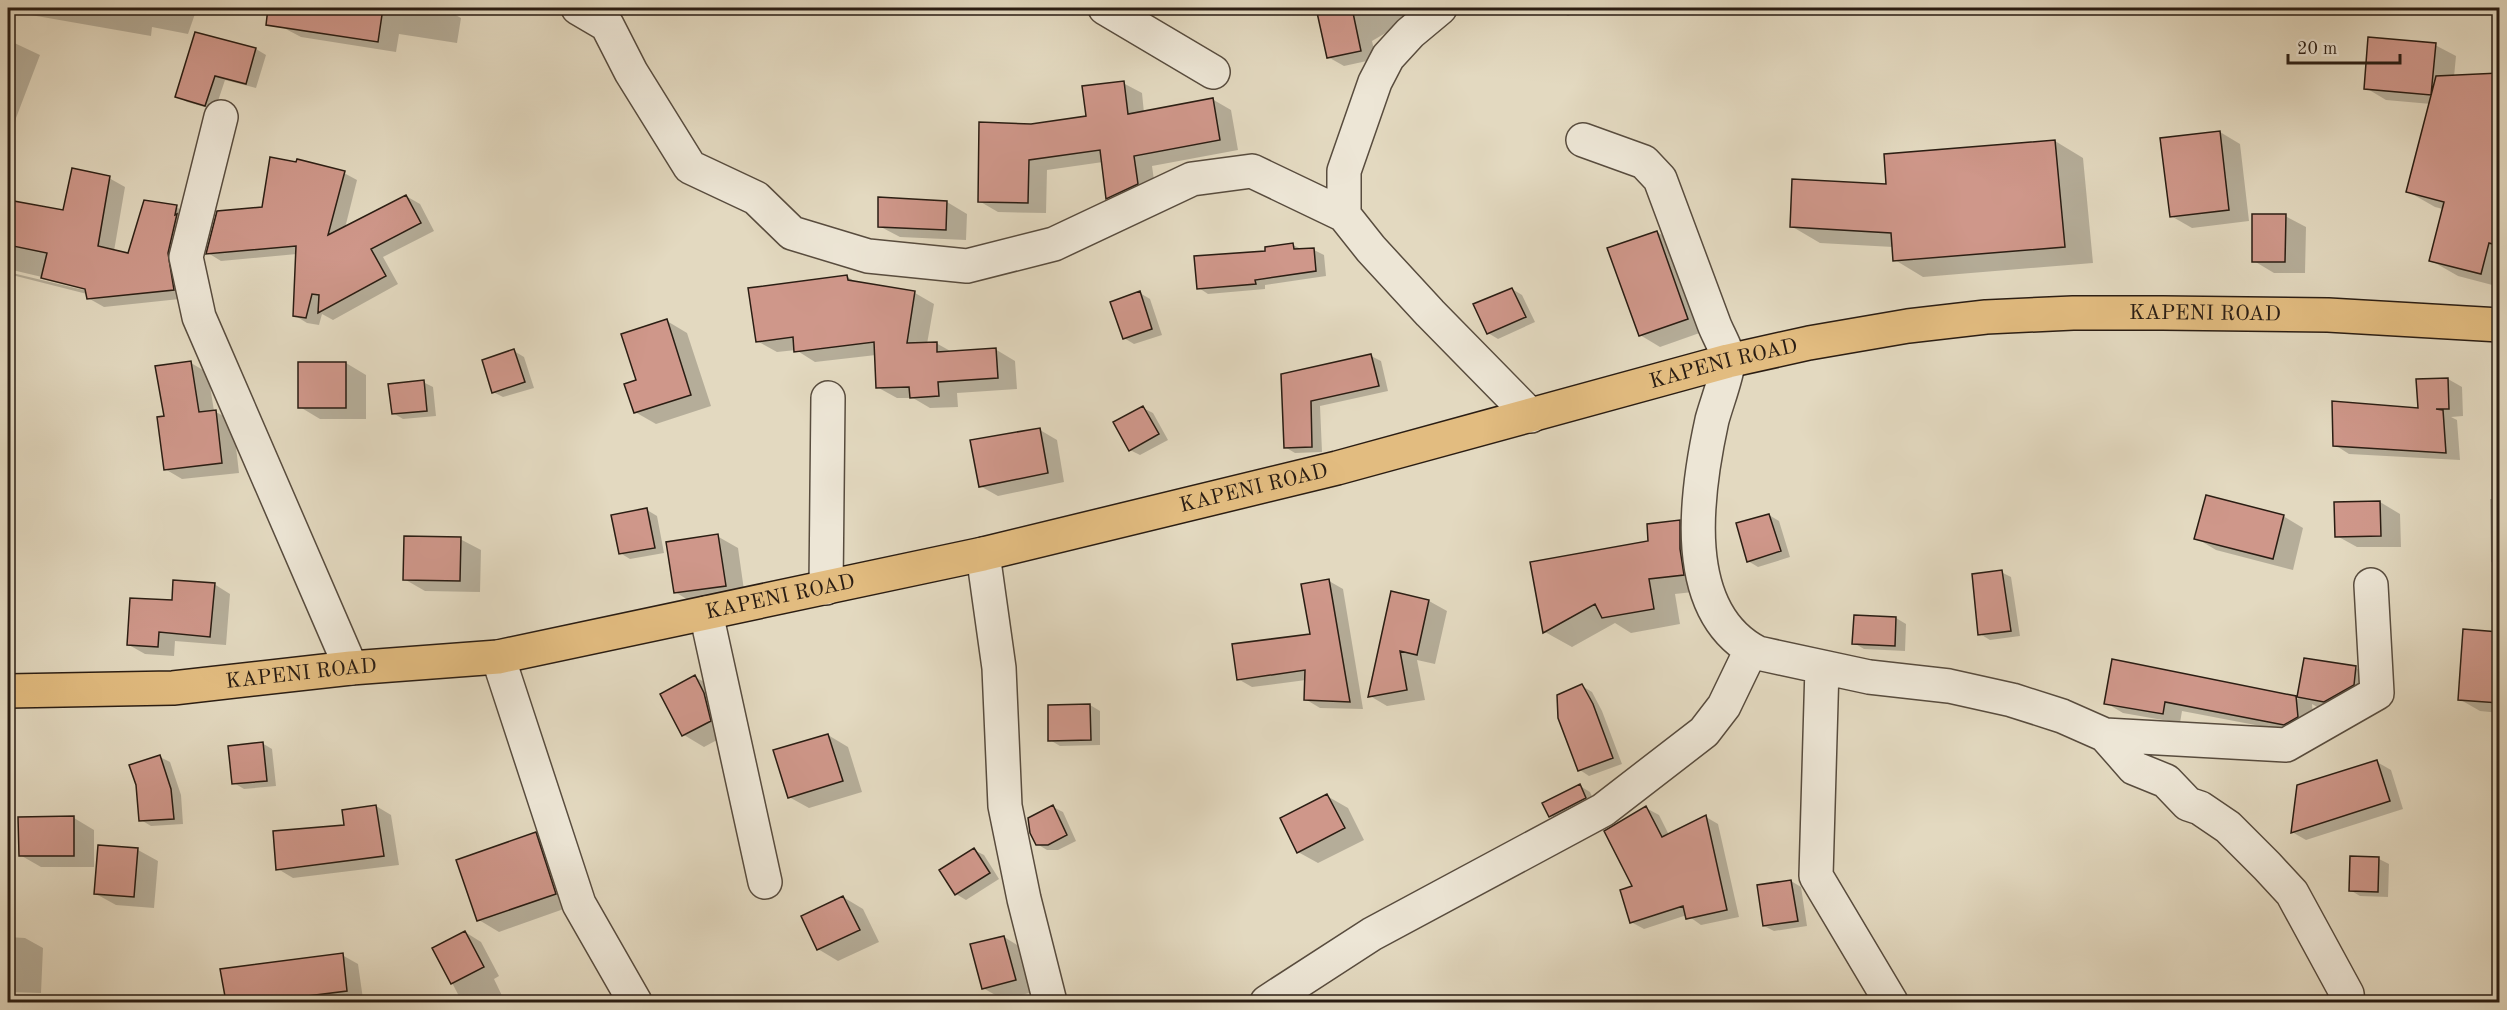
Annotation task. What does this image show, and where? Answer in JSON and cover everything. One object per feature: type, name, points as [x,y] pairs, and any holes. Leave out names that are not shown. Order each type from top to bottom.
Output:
[{"type":"main road","name":"KAPENI ROAD","points":[[8,691],[173,688],[351,668],[498,657],[983,554],[1337,468],[1532,417],[1617,390],[1728,362],[1809,343],[1886,329],[1986,317],[2073,313],[2316,315],[2499,325]]},
{"type":"street","points":[[578,8],[607,25],[631,72],[690,167],[756,198],[792,233],[868,256],[967,266],[1054,244],[1192,179],[1252,171],[1344,215],[1371,249],[1430,313],[1532,417]]},
{"type":"street","points":[[1105,8],[1213,72]]},
{"type":"street","points":[[1344,215],[1344,171],[1375,82],[1388,57],[1410,33],[1440,8]]},
{"type":"street","points":[[221,117],[186,257],[199,317],[351,668]]},
{"type":"street","points":[[1582,140],[1644,162],[1660,179],[1728,362],[1707,445],[1698,535],[1703,575],[1709,599],[1729,633],[1751,650],[1779,659],[1822,668],[1869,677],[1949,686],[2012,700],[2062,716],[2105,735],[2286,745],[2377,693],[2371,585]]},
{"type":"street","points":[[826,588],[828,398]]},
{"type":"street","points":[[983,554],[999,668],[1005,806],[1024,899],[1050,1002]]},
{"type":"street","points":[[706,613],[765,882]]},
{"type":"street","points":[[1267,1002],[1372,934],[1603,810],[1704,732],[1724,706],[1751,650]]},
{"type":"street","points":[[498,657],[579,904],[635,1002]]},
{"type":"street","points":[[1822,668],[1816,876],[1891,1002]]},
{"type":"street","points":[[2105,735],[2134,768],[2166,781],[2188,804],[2200,808],[2228,827],[2292,893],[2347,994],[2348,1002]]},
{"type":"building","points":[[268,8],[383,8],[378,42],[266,25]]},
{"type":"building","points":[[1316,8],[1352,8],[1361,51],[1327,58]]},
{"type":"building","points":[[195,32],[256,48],[246,84],[215,76],[205,106],[175,97]]},
{"type":"building","points":[[2368,37],[2436,43],[2431,95],[2364,89]]},
{"type":"building","points":[[2499,73],[2499,246],[2489,243],[2481,274],[2429,261],[2444,202],[2406,192],[2436,76]]},
{"type":"building","points":[[1124,81],[1128,114],[1213,98],[1220,140],[1134,156],[1138,184],[1106,199],[1100,150],[1029,160],[1028,203],[978,202],[979,122],[1031,124],[1086,116],[1082,86]]},
{"type":"building","points":[[2220,131],[2229,210],[2170,217],[2160,138]]},
{"type":"building","points":[[2055,140],[2065,247],[1893,261],[1891,233],[1790,227],[1792,179],[1886,184],[1884,154]]},
{"type":"building","points":[[270,157],[296,162],[297,159],[345,171],[328,235],[406,195],[421,223],[371,249],[386,276],[318,313],[319,295],[312,294],[306,318],[293,316],[296,246],[206,254],[217,211],[262,207]]},
{"type":"building","points":[[72,168],[110,176],[98,246],[128,253],[144,200],[177,205],[168,253],[174,290],[87,299],[85,289],[41,278],[47,253],[8,245],[8,200],[63,210]]},
{"type":"building","points":[[878,197],[947,201],[946,230],[878,227]]},
{"type":"building","points":[[2252,214],[2286,214],[2285,262],[2252,262]]},
{"type":"building","points":[[1657,231],[1688,319],[1639,336],[1607,248]]},
{"type":"building","points":[[1293,243],[1294,249],[1314,248],[1316,271],[1255,280],[1256,284],[1197,289],[1194,256],[1265,251],[1265,247]]},
{"type":"building","points":[[847,275],[848,280],[915,291],[907,343],[937,342],[937,352],[996,348],[998,378],[938,382],[939,396],[910,398],[909,387],[876,388],[874,342],[794,352],[793,337],[756,342],[748,288]]},
{"type":"building","points":[[1512,288],[1526,317],[1487,334],[1473,304]]},
{"type":"building","points":[[1140,291],[1152,329],[1123,339],[1110,302]]},
{"type":"building","points":[[667,319],[691,395],[634,413],[624,384],[636,380],[621,334]]},
{"type":"building","points":[[514,349],[525,382],[492,393],[482,360]]},
{"type":"building","points":[[1371,354],[1379,386],[1311,401],[1312,447],[1284,448],[1281,374]]},
{"type":"building","points":[[191,361],[199,412],[216,410],[222,463],[164,470],[157,417],[164,416],[155,366]]},
{"type":"building","points":[[298,362],[346,362],[346,408],[298,408]]},
{"type":"building","points":[[2448,378],[2449,409],[2436,409],[2443,410],[2446,453],[2333,446],[2332,401],[2418,408],[2416,379]]},
{"type":"building","points":[[424,380],[427,411],[392,414],[388,384]]},
{"type":"building","points":[[1143,406],[1159,434],[1129,451],[1113,422]]},
{"type":"building","points":[[1040,428],[1048,473],[979,487],[970,440]]},
{"type":"building","points":[[2206,495],[2284,515],[2273,559],[2194,539]]},
{"type":"building","points":[[2380,501],[2381,536],[2335,537],[2334,502]]},
{"type":"building","points":[[647,508],[655,548],[619,554],[611,515]]},
{"type":"building","points":[[1769,514],[1781,551],[1747,562],[1736,523]]},
{"type":"building","points":[[1680,520],[1680,549],[1684,575],[1649,579],[1654,609],[1602,618],[1595,604],[1543,633],[1530,562],[1648,541],[1647,524]]},
{"type":"building","points":[[718,534],[726,586],[674,593],[666,542]]},
{"type":"building","points":[[404,536],[461,537],[460,581],[403,580]]},
{"type":"building","points":[[2002,570],[2011,631],[1978,635],[1972,574]]},
{"type":"building","points":[[1329,579],[1350,702],[1304,700],[1305,670],[1237,680],[1232,644],[1310,634],[1301,584]]},
{"type":"building","points":[[173,580],[215,583],[210,637],[159,632],[158,647],[127,645],[130,598],[172,600]]},
{"type":"building","points":[[1391,591],[1429,600],[1417,655],[1400,651],[1407,690],[1368,697]]},
{"type":"building","points":[[1854,615],[1896,617],[1895,646],[1852,644]]},
{"type":"building","points":[[2463,629],[2499,632],[2499,703],[2458,700]]},
{"type":"building","points":[[2304,658],[2356,666],[2354,685],[2324,702],[2297,697]]},
{"type":"building","points":[[2112,659],[2296,696],[2298,717],[2284,725],[2165,702],[2163,714],[2104,704]]},
{"type":"building","points":[[695,675],[704,693],[711,721],[682,736],[660,694]]},
{"type":"building","points":[[1582,684],[1593,704],[1613,758],[1578,771],[1558,718],[1557,695]]},
{"type":"building","points":[[1090,704],[1091,740],[1048,741],[1048,705]]},
{"type":"building","points":[[828,734],[843,781],[788,798],[773,750]]},
{"type":"building","points":[[263,742],[267,781],[232,784],[228,746]]},
{"type":"building","points":[[160,755],[171,789],[174,819],[139,821],[136,785],[129,765]]},
{"type":"building","points":[[2377,760],[2390,801],[2291,833],[2297,785]]},
{"type":"building","points":[[1580,784],[1586,798],[1549,817],[1542,803]]},
{"type":"building","points":[[1327,794],[1345,828],[1297,853],[1280,818]]},
{"type":"building","points":[[376,805],[384,856],[276,870],[273,831],[344,825],[342,810]]},
{"type":"building","points":[[1053,805],[1067,835],[1048,845],[1036,845],[1030,833],[1028,818]]},
{"type":"building","points":[[1646,806],[1662,837],[1706,815],[1727,910],[1686,919],[1683,906],[1630,923],[1620,890],[1632,886],[1604,831]]},
{"type":"building","points":[[74,816],[74,856],[19,856],[18,817]]},
{"type":"building","points":[[536,832],[556,894],[477,921],[456,860]]},
{"type":"building","points":[[98,845],[138,848],[134,897],[94,894]]},
{"type":"building","points":[[974,848],[990,873],[955,895],[939,870]]},
{"type":"building","points":[[2350,856],[2379,857],[2378,892],[2349,891]]},
{"type":"building","points":[[1791,880],[1798,921],[1763,926],[1757,885]]},
{"type":"building","points":[[843,896],[860,930],[817,950],[801,916]]},
{"type":"building","points":[[465,931],[484,967],[451,984],[432,948]]},
{"type":"building","points":[[1004,936],[1016,980],[982,989],[970,944]]},
{"type":"building","points":[[343,953],[347,991],[259,1002],[226,1002],[220,969]]}]
